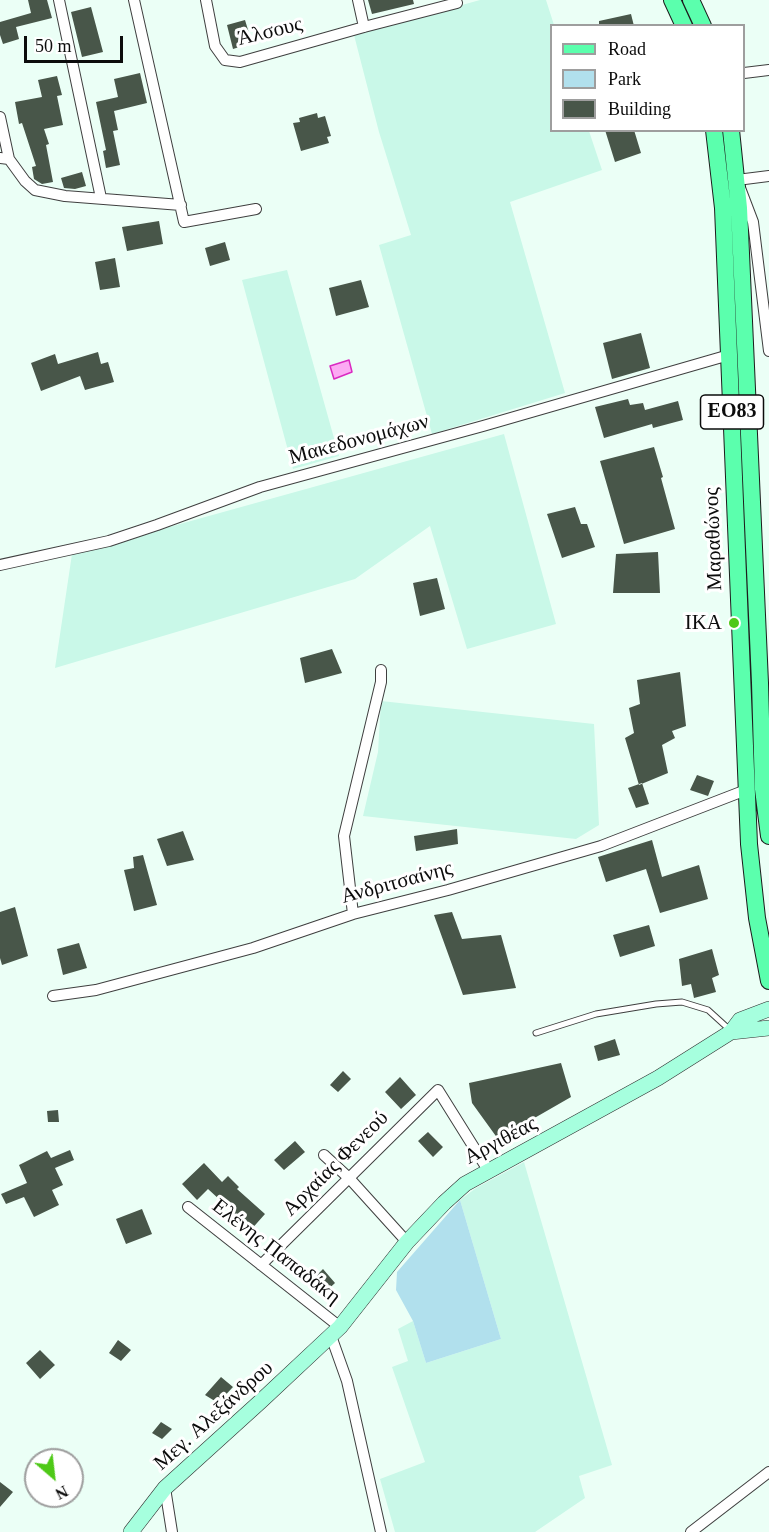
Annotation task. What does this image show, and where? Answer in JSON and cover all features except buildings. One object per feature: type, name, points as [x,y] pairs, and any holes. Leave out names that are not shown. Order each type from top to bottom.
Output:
[{"type":"main road","points":[[672,0],[683,24]]},
{"type":"main road","points":[[691,0],[702,24]]},
{"type":"main road","name":"Μαραθώνος","points":[[714,132],[723,208],[746,790],[752,881],[769,981]]},
{"type":"main road","name":"Μαραθώνος","points":[[731,132],[737,180],[763,789],[769,836]]},
{"type":"street","points":[[59,0],[101,198]]},
{"type":"street","points":[[134,0],[184,222],[256,209]]},
{"type":"street","name":"Άλσους","points":[[206,0],[215,46],[225,60],[240,63],[456,3]]},
{"type":"street","points":[[358,0],[364,27]]},
{"type":"street","points":[[745,73],[769,70]]},
{"type":"street","points":[[0,117],[5,158],[34,190],[65,196],[181,206]]},
{"type":"street","points":[[769,176],[737,180],[753,222],[769,351]]},
{"type":"street","name":"Μακεδονομάχων","points":[[0,565],[109,541],[260,487],[729,355]]},
{"type":"street","points":[[353,914],[344,836],[381,682],[381,670]]},
{"type":"street","name":"Ανδριτσαίνης","points":[[53,996],[96,990],[253,948],[353,914],[601,846],[746,790]]},
{"type":"street","name":"Αργιθέας","points":[[335,1332],[407,1242],[458,1191],[488,1170],[549,1140],[658,1078],[731,1032],[740,1020],[769,1009]]},
{"type":"street","points":[[731,1032],[769,1028]]},
{"type":"street","name":"Αρχαίας Φενεού","points":[[261,1265],[438,1090],[488,1170]]},
{"type":"street","points":[[324,1155],[350,1179],[407,1242]]},
{"type":"street","name":"Ελένης Παπαδάκη","points":[[188,1207],[261,1265],[335,1332]]},
{"type":"street","points":[[335,1332],[381,1532]]},
{"type":"street","name":"Μεγ. Αλεξάνδρου","points":[[131,1532],[165,1488],[335,1332]]},
{"type":"street","points":[[691,1532],[769,1472]]},
{"type":"street","points":[[165,1488],[172,1532]]},
{"type":"lane","points":[[536,1033],[596,1014],[682,1002],[708,1010],[731,1032]]},
{"type":"green space","points":[[480,0],[546,0],[554,24],[550,24],[550,132],[589,132],[602,170],[510,202],[565,393],[432,434],[379,245],[411,235],[379,132],[354,35]]},
{"type":"green space","points":[[287,270],[339,456],[293,469],[242,280]]},
{"type":"green space","points":[[504,434],[556,624],[467,649],[430,526],[355,579],[55,668],[72,554]]},
{"type":"green space","points":[[381,701],[594,724],[599,825],[576,839],[363,816],[378,752]]},
{"type":"green space","points":[[524,1162],[612,1465],[579,1476],[585,1498],[535,1532],[395,1532],[380,1479],[425,1462],[392,1367],[408,1361],[398,1329],[413,1321],[426,1363],[501,1339],[460,1200],[476,1188]]},
{"type":"green space","points":[[460,1200],[501,1339],[426,1363],[413,1321],[396,1290],[397,1272]]},
{"type":"shaded area","points":[[349,360],[352,372],[334,379],[330,366]]},
{"type":"place","name":"ΙΚΑ","points":[[734,623]]}]
